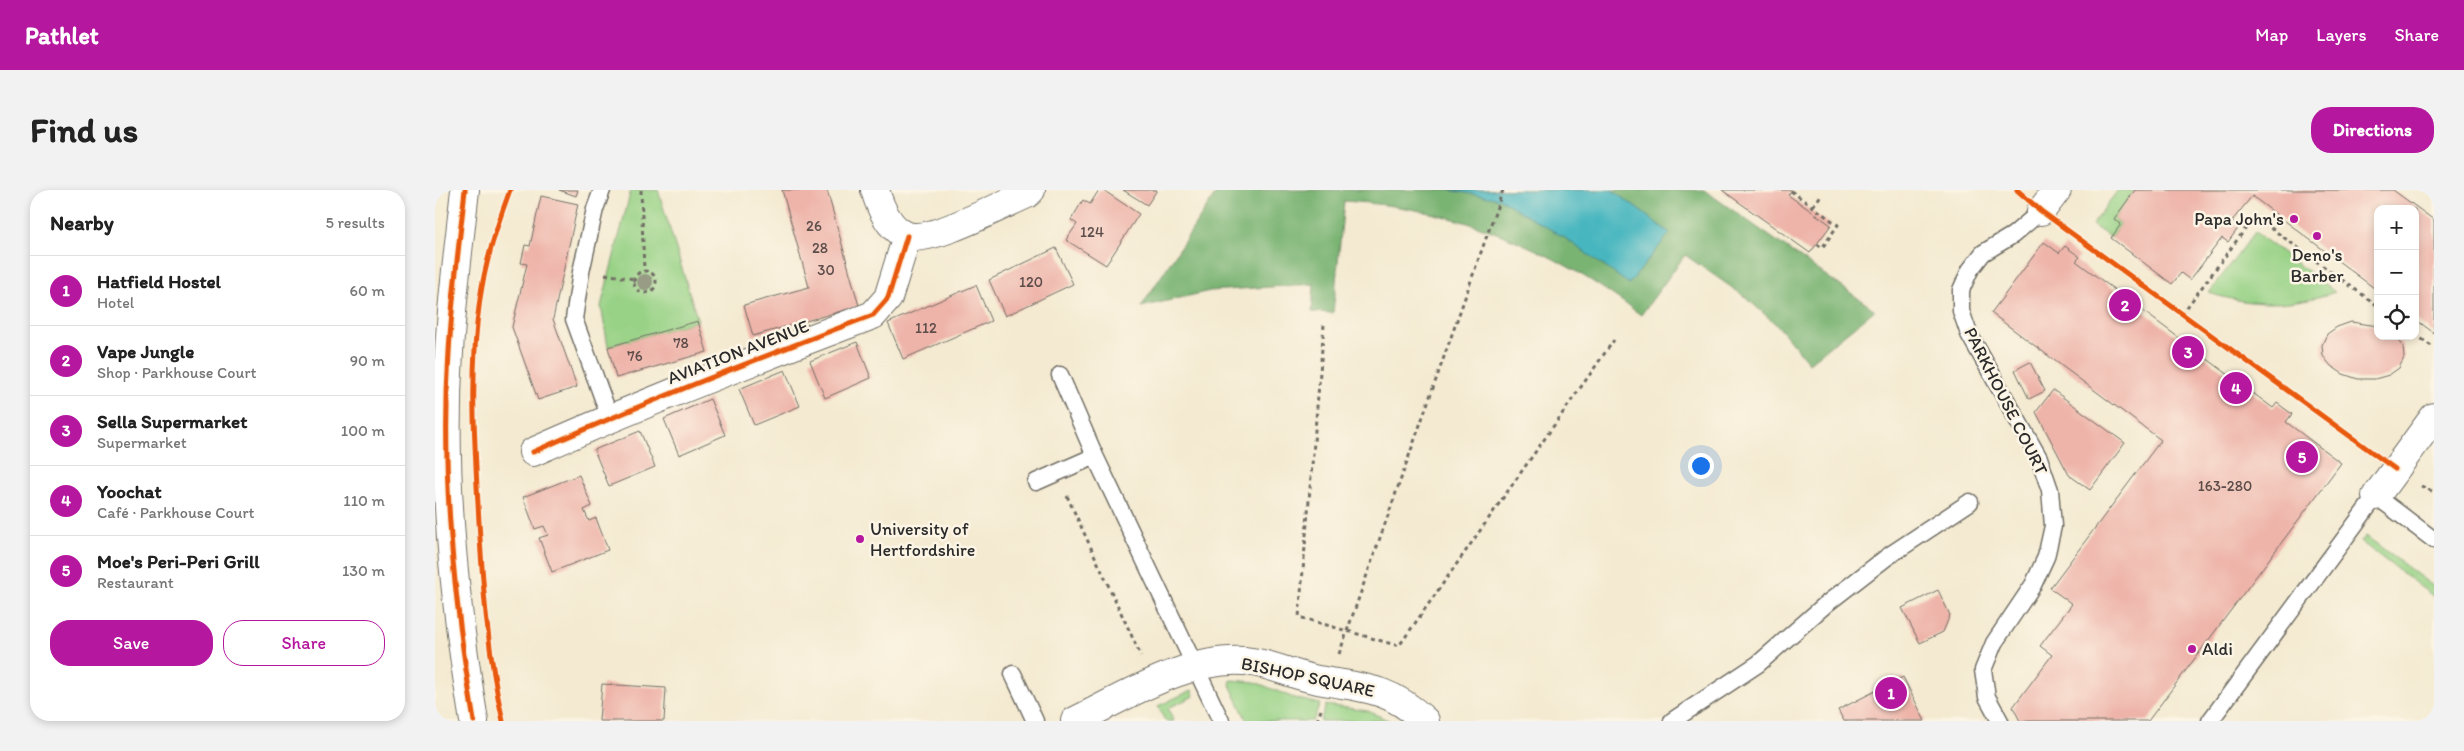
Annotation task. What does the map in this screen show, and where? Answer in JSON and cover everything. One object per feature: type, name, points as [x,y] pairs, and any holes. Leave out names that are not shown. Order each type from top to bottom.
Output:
[{"type":"street","points":[[465,190],[449,352],[447,416],[449,498],[455,583],[474,721]]},
{"type":"street","points":[[875,190],[881,207],[892,225],[907,236],[925,236],[941,233],[1027,194],[1031,190]]},
{"type":"street","name":"AVIATION AVENUE","points":[[533,452],[610,418],[873,315],[887,298],[907,236]]},
{"type":"street","points":[[2376,496],[2434,418]]},
{"type":"street","name":"BISHOP SQUARE","points":[[1075,721],[1195,666],[1227,660],[1253,662],[1304,677],[1368,687],[1398,699],[1425,721]]},
{"type":"lane","points":[[602,190],[595,209],[581,272],[574,319],[610,418]]},
{"type":"lane","name":"PARKHOUSE COURT","points":[[2000,721],[1987,697],[1983,670],[1993,643],[2033,585],[2046,557],[2053,526],[2050,490],[2039,458],[1969,334],[1961,311],[1961,290],[1970,270],[1983,253],[2013,235],[2049,200]]},
{"type":"lane","points":[[1060,375],[1095,456],[1221,721]]},
{"type":"lane","points":[[1036,482],[1095,456]]},
{"type":"lane","points":[[2209,721],[2376,496],[2434,540]]},
{"type":"lane","points":[[1672,721],[1759,664],[1825,605],[1887,557],[1970,502]]},
{"type":"lane","points":[[1013,674],[1035,721]]},
{"type":"path","points":[[641,190],[645,271]]},
{"type":"path","points":[[1317,721],[1503,190]]},
{"type":"path","points":[[1791,191],[1838,225],[1823,248],[1817,244]]},
{"type":"path","points":[[1813,206],[1822,194]]},
{"type":"path","points":[[2264,223],[2272,212]]},
{"type":"path","points":[[2181,314],[2255,216],[2374,303]]},
{"type":"path","points":[[645,271],[651,273],[655,278],[656,285],[652,291],[645,294],[639,292],[634,286],[634,279],[638,273],[645,271]]},
{"type":"path","points":[[2174,308],[2190,320]]},
{"type":"path","points":[[1324,325],[1299,616],[1399,646],[1614,340]]},
{"type":"path","points":[[2419,337],[2434,348]]},
{"type":"path","points":[[1057,473],[1154,684]]},
{"type":"green space","points":[[631,190],[658,190],[698,321],[608,347],[601,306]]},
{"type":"green space","points":[[1218,190],[1704,190],[1875,310],[1809,363],[1779,327],[1744,296],[1685,255],[1641,315],[1572,269],[1537,250],[1501,235],[1464,222],[1426,212],[1386,205],[1344,201],[1333,313],[1312,312],[1314,284],[1210,291],[1141,307]]},
{"type":"green space","points":[[2118,190],[2135,190],[2114,219],[2121,224],[2111,238],[2092,225]]},
{"type":"green space","points":[[2255,232],[2335,292],[2303,300],[2272,303],[2241,301],[2209,293]]},
{"type":"green space","points":[[2366,536],[2434,587],[2434,597],[2361,542]]},
{"type":"green space","points":[[1231,680],[1255,682],[1294,698],[1320,704],[1313,721],[1247,721],[1230,685]]},
{"type":"green space","points":[[1192,690],[1194,696],[1168,708],[1174,721],[1165,721],[1158,706]]},
{"type":"green space","points":[[1326,705],[1368,711],[1390,721],[1320,721]]},
{"type":"water","points":[[1449,190],[1612,190],[1670,233],[1629,284],[1565,238],[1500,199]]},
{"type":"building","points":[[559,190],[578,190],[576,196]]},
{"type":"building","points":[[782,190],[827,190],[859,306],[753,336],[744,305],[809,287]]},
{"type":"building","points":[[1099,190],[1103,190],[1139,214],[1106,265],[1066,240],[1077,224],[1071,220],[1083,200],[1090,204]]},
{"type":"building","points":[[1123,190],[1157,190],[1147,205]]},
{"type":"building","points":[[1722,190],[1792,190],[1788,195],[1831,225],[1810,253]]},
{"type":"building","points":[[2135,190],[2393,190],[2414,205],[2374,205],[2374,288],[2252,196],[2232,221],[2239,227],[2228,242],[2222,238],[2190,280],[2181,273],[2172,284],[2111,238],[2121,224],[2114,219]]},
{"type":"building","points":[[541,196],[578,204],[553,319],[577,387],[538,400],[512,327],[527,264],[521,263],[525,245],[530,246]]},
{"type":"building","points":[[2419,209],[2434,220],[2434,333],[2419,322]]},
{"type":"building","points":[[2044,242],[2059,253],[2065,246],[2080,257],[2076,261],[2273,408],[2277,403],[2292,414],[2286,422],[2341,463],[2148,721],[2020,721],[2013,707],[2052,655],[2040,646],[2072,604],[2050,588],[2161,440],[1991,313]]},
{"type":"building","points":[[1056,248],[1073,284],[1005,316],[989,280]]},
{"type":"building","points":[[976,285],[991,321],[903,359],[888,323]]},
{"type":"building","points":[[698,321],[707,352],[616,378],[608,347]]},
{"type":"building","points":[[2351,322],[2374,325],[2374,340],[2399,340],[2403,346],[2404,358],[2399,368],[2389,375],[2375,379],[2358,379],[2343,374],[2331,366],[2323,356],[2322,345],[2327,334],[2337,327]]},
{"type":"building","points":[[857,342],[871,378],[825,398],[810,361]]},
{"type":"building","points":[[2030,362],[2045,391],[2029,399],[2015,370]]},
{"type":"building","points":[[785,370],[800,406],[754,425],[739,389]]},
{"type":"building","points":[[2053,390],[2125,443],[2090,490],[2069,475],[2036,412]]},
{"type":"building","points":[[710,399],[725,435],[679,455],[664,419]]},
{"type":"building","points":[[640,431],[655,467],[609,486],[594,450]]},
{"type":"building","points":[[579,475],[592,506],[584,510],[589,521],[596,518],[608,550],[552,572],[539,538],[548,535],[544,526],[535,529],[523,497]]},
{"type":"building","points":[[1938,590],[1950,615],[1943,632],[1920,643],[1902,608]]},
{"type":"building","points":[[1903,677],[1925,721],[1844,721],[1838,710]]},
{"type":"building","points":[[602,684],[666,688],[664,721],[599,721]]},
{"type":"cycle path","points":[[465,190],[450,332],[447,445],[448,491],[455,584],[474,721]]},
{"type":"cycle path","points":[[503,721],[493,671],[484,597],[476,467],[474,383],[477,327],[482,285],[492,244],[510,190]]},
{"type":"cycle path","points":[[2017,190],[2041,211],[2395,469]]},
{"type":"cycle path","points":[[533,452],[702,381],[873,315],[888,298],[907,236]]},
{"type":"place","name":"Papa John's","points":[[2294,219]]},
{"type":"place","name":"Deno's Barber","points":[[2317,236]]},
{"type":"place","name":"Vape Jungle","points":[[2125,305]]},
{"type":"place","name":"Sella Supermarket","points":[[2188,352]]},
{"type":"place","name":"Yoochat","points":[[2236,388]]},
{"type":"place","name":"Moe's Peri-Peri Grill","points":[[2302,457]]},
{"type":"place","name":"University of Hertfordshire","points":[[860,539]]},
{"type":"place","name":"Aldi","points":[[2192,649]]},
{"type":"place","name":"Hatfield Hostel","points":[[1891,693]]}]
